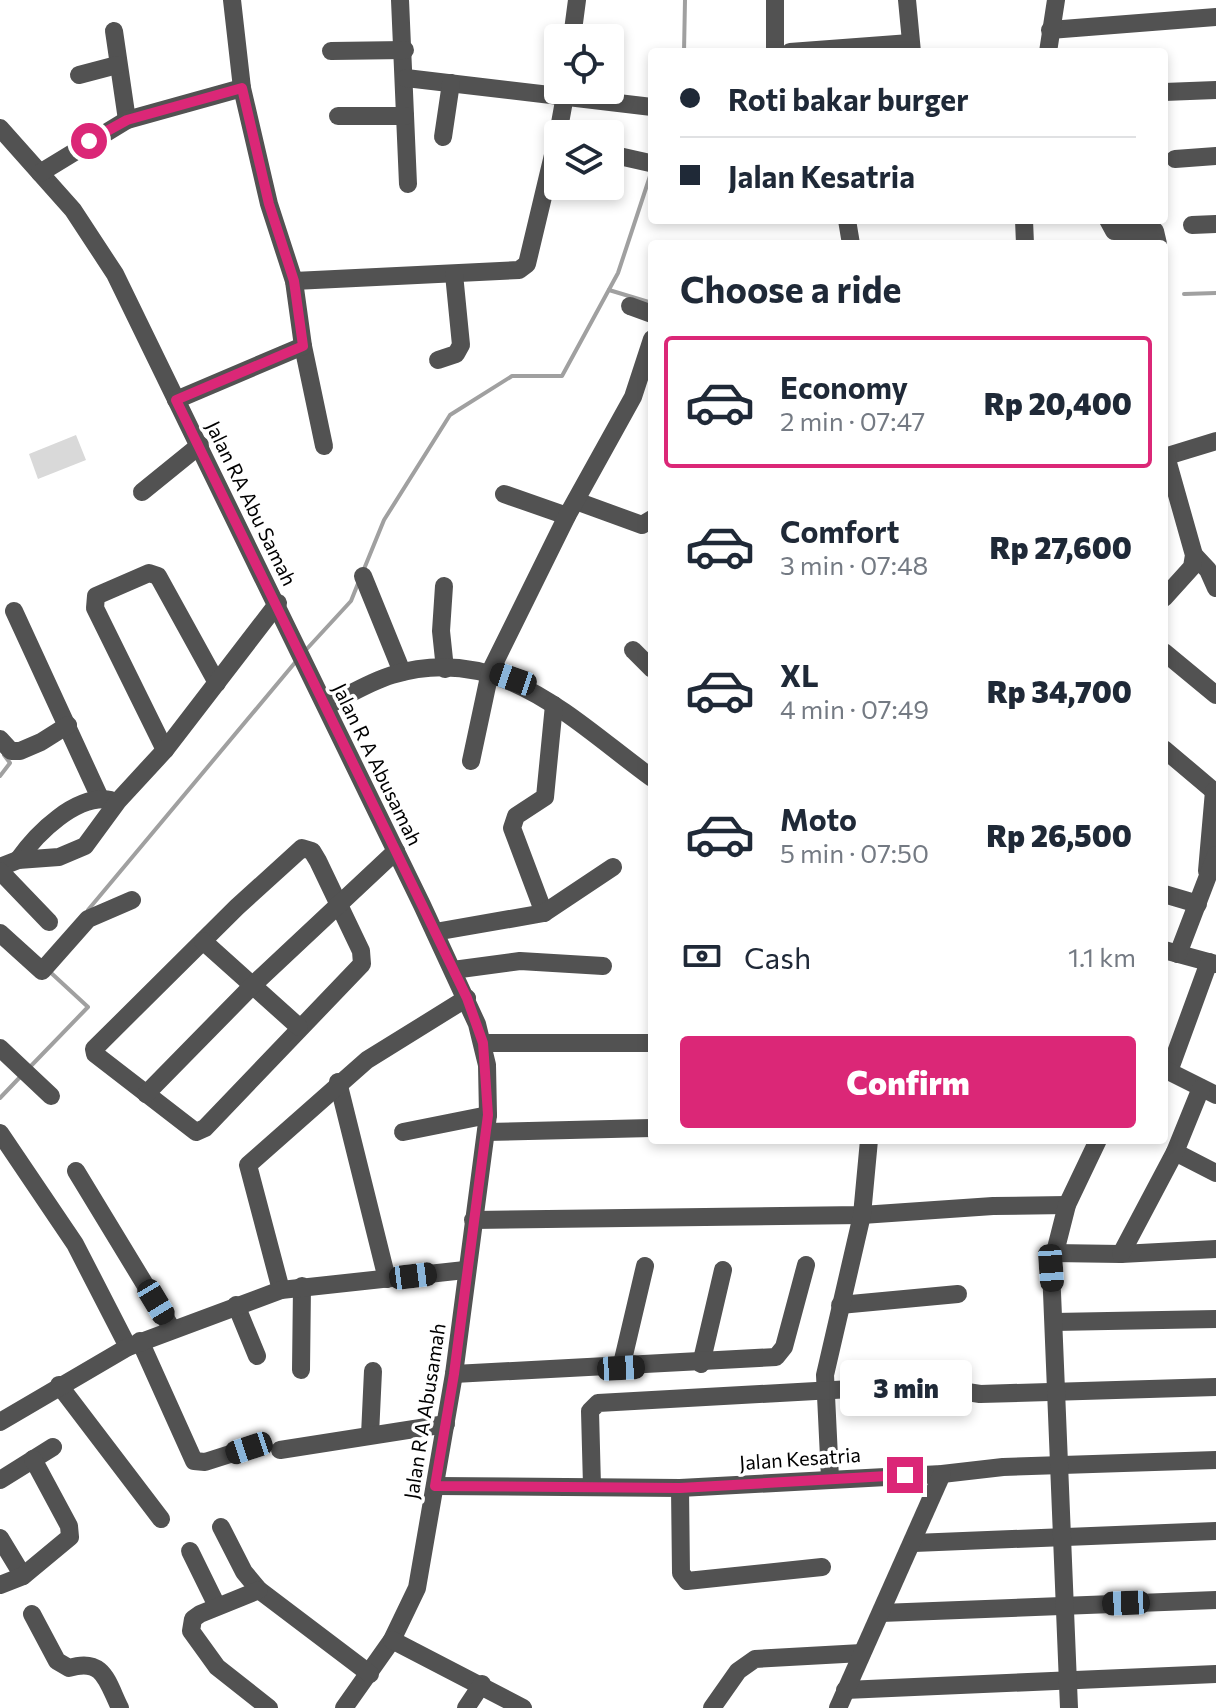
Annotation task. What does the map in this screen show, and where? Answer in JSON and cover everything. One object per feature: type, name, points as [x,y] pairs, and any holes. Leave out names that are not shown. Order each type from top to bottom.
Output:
[{"type":"street","points":[[232,0],[242,88],[269,204],[294,281],[303,346],[324,446]]},
{"type":"street","points":[[400,0],[405,50],[408,184]]},
{"type":"street","points":[[574,24],[577,0]]},
{"type":"street","points":[[775,0],[775,48]]},
{"type":"street","points":[[887,48],[911,47],[907,0]]},
{"type":"street","points":[[1048,48],[1056,0]]},
{"type":"street","points":[[1050,30],[1216,17]]},
{"type":"street","points":[[114,31],[127,120]]},
{"type":"street","points":[[331,51],[405,50]]},
{"type":"street","points":[[79,75],[117,65]]},
{"type":"street","points":[[406,78],[544,91]]},
{"type":"street","points":[[443,137],[451,83]]},
{"type":"street","points":[[40,173],[127,120],[242,88]]},
{"type":"street","points":[[1168,92],[1216,90]]},
{"type":"street","points":[[624,102],[648,106]]},
{"type":"street","points":[[338,116],[405,116]]},
{"type":"street","name":"Jalan RA Abu Samah","points":[[0,128],[96,240],[301,654]]},
{"type":"street","points":[[1175,159],[1216,156]]},
{"type":"street","points":[[624,157],[648,163]]},
{"type":"street","points":[[294,281],[515,272],[527,264],[544,194]]},
{"type":"street","points":[[1110,224],[1114,231],[1155,231],[1157,240]]},
{"type":"street","points":[[1192,225],[1216,224]]},
{"type":"street","points":[[438,360],[456,354],[461,345],[454,274]]},
{"type":"street","points":[[630,306],[648,313]]},
{"type":"street","points":[[176,400],[303,346]]},
{"type":"street","points":[[471,761],[490,672],[572,509],[633,397],[648,351]]},
{"type":"street","points":[[633,397],[648,399]]},
{"type":"street","points":[[1168,456],[1216,441]]},
{"type":"street","points":[[142,492],[200,445]]},
{"type":"street","points":[[1168,467],[1194,555],[1192,567],[1168,594]]},
{"type":"street","points":[[504,494],[642,525],[648,521]]},
{"type":"street","points":[[1194,555],[1208,570],[1216,588]]},
{"type":"street","points":[[165,750],[95,608],[96,596],[149,573],[158,576],[217,683]]},
{"type":"street","points":[[363,576],[402,672]]},
{"type":"street","points":[[444,586],[441,631],[445,669]]},
{"type":"street","points":[[6,866],[59,857],[85,846],[109,799],[165,750],[278,603]]},
{"type":"street","points":[[14,611],[68,725],[109,799]]},
{"type":"street","points":[[633,650],[648,665]]},
{"type":"street","name":"Jalan R A Abusamah","points":[[301,654],[467,998],[483,1043],[487,1124],[465,1270],[454,1374],[417,1588],[392,1640],[344,1708]]},
{"type":"street","points":[[1168,655],[1216,695]]},
{"type":"street","points":[[326,706],[402,672],[445,669],[490,672],[513,679],[554,705],[648,775]]},
{"type":"street","points":[[544,913],[512,828],[516,816],[545,797],[554,705]]},
{"type":"street","points":[[0,739],[11,751],[20,751],[68,725]]},
{"type":"street","points":[[1168,752],[1215,792],[1207,837],[1207,881]]},
{"type":"street","points":[[6,866],[77,806],[109,799]]},
{"type":"street","points":[[302,848],[312,851],[361,951],[362,964],[357,973],[299,1027],[201,1132],[188,1128],[95,1054],[94,1049],[203,941],[302,848]]},
{"type":"street","points":[[146,1094],[337,903],[396,851]]},
{"type":"street","points":[[1168,1066],[1212,963],[1171,952],[1198,904],[1216,855]]},
{"type":"street","points":[[6,866],[49,922]]},
{"type":"street","points":[[435,932],[544,913],[613,867]]},
{"type":"street","points":[[1168,895],[1198,904]]},
{"type":"street","points":[[0,933],[46,969],[88,919],[132,900]]},
{"type":"street","points":[[203,941],[299,1027]]},
{"type":"street","points":[[453,970],[520,961],[603,966]]},
{"type":"street","points":[[281,1290],[248,1165],[338,1082],[367,1060],[467,998]]},
{"type":"street","points":[[483,1043],[648,1043]]},
{"type":"street","points":[[0,1048],[51,1096]]},
{"type":"street","points":[[1121,1254],[1209,1092],[1168,1069]]},
{"type":"street","points":[[338,1082],[387,1279]]},
{"type":"street","points":[[403,1132],[487,1124],[648,1128]]},
{"type":"street","points":[[2,1141],[75,1244],[134,1344],[194,1461],[205,1462],[249,1448]]},
{"type":"street","points":[[830,1478],[825,1375],[862,1215],[869,1144]]},
{"type":"street","points":[[1069,1708],[1053,1253],[1067,1205],[1096,1144]]},
{"type":"street","points":[[1175,1152],[1216,1173]]},
{"type":"street","points":[[76,1171],[172,1329]]},
{"type":"street","points":[[473,1220],[862,1215],[993,1206],[1067,1205]]},
{"type":"street","points":[[1053,1253],[1121,1254],[1216,1249]]},
{"type":"street","points":[[454,1374],[770,1359],[780,1355],[806,1265]]},
{"type":"street","points":[[621,1368],[645,1266]]},
{"type":"street","points":[[0,1422],[134,1344],[281,1290],[465,1270]]},
{"type":"street","points":[[701,1364],[723,1270]]},
{"type":"street","points":[[301,1370],[302,1286]]},
{"type":"street","points":[[840,1305],[958,1294]]},
{"type":"street","points":[[236,1305],[257,1356]]},
{"type":"street","points":[[1054,1322],[1216,1319]]},
{"type":"street","points":[[370,1435],[373,1371]]},
{"type":"street","points":[[59,1385],[161,1519]]},
{"type":"street","points":[[592,1486],[590,1411],[595,1404],[923,1385],[980,1394],[1216,1387]]},
{"type":"street","points":[[280,1450],[446,1424]]},
{"type":"street","points":[[0,1480],[53,1447]]},
{"type":"street","points":[[0,1585],[23,1576],[70,1537],[69,1526],[33,1459]]},
{"type":"street","name":"Jalan Kesatria","points":[[435,1486],[680,1488],[1061,1465],[1216,1460]]},
{"type":"street","points":[[838,1708],[881,1613],[899,1564],[914,1543],[942,1474]]},
{"type":"street","points":[[680,1488],[681,1573],[687,1581],[822,1567]]},
{"type":"street","points":[[221,1527],[244,1572],[259,1590],[370,1674]]},
{"type":"street","points":[[914,1543],[1216,1531]]},
{"type":"street","points":[[0,1538],[23,1576]]},
{"type":"street","points":[[190,1551],[217,1606]]},
{"type":"street","points":[[259,1590],[193,1619],[191,1627],[195,1639],[217,1667],[269,1708]]},
{"type":"street","points":[[881,1613],[1216,1600]]},
{"type":"street","points":[[32,1614],[57,1661],[69,1668],[84,1663],[95,1667],[120,1708]]},
{"type":"street","points":[[392,1640],[482,1684],[523,1708]]},
{"type":"street","points":[[712,1708],[749,1662],[825,1653],[862,1653]]},
{"type":"street","points":[[845,1690],[1067,1678],[1216,1674]]},
{"type":"street","points":[[466,1708],[482,1684]]},
{"type":"shaded area","points":[[76,435],[86,460],[38,479],[29,454]]},
{"type":"waterway","points":[[684,48],[685,0]]},
{"type":"waterway","points":[[364,569],[384,520],[450,415],[512,376],[562,376],[618,273],[648,182]]},
{"type":"waterway","points":[[609,290],[648,302]]},
{"type":"waterway","points":[[1184,294],[1216,293]]},
{"type":"waterway","points":[[304,652],[351,601],[359,581]]},
{"type":"waterway","points":[[88,910],[298,659]]},
{"type":"waterway","points":[[0,776],[10,763],[4,755]]},
{"type":"waterway","points":[[28,1069],[88,1007],[49,971]]},
{"type":"waterway","points":[[0,1098],[22,1075]]},
{"type":"route","points":[[89,141],[127,120],[242,88],[269,204],[294,281],[303,346],[176,400],[278,603],[467,998],[483,1043],[489,1091],[488,1115],[465,1270],[454,1374],[435,1486],[680,1488],[905,1475]]}]
